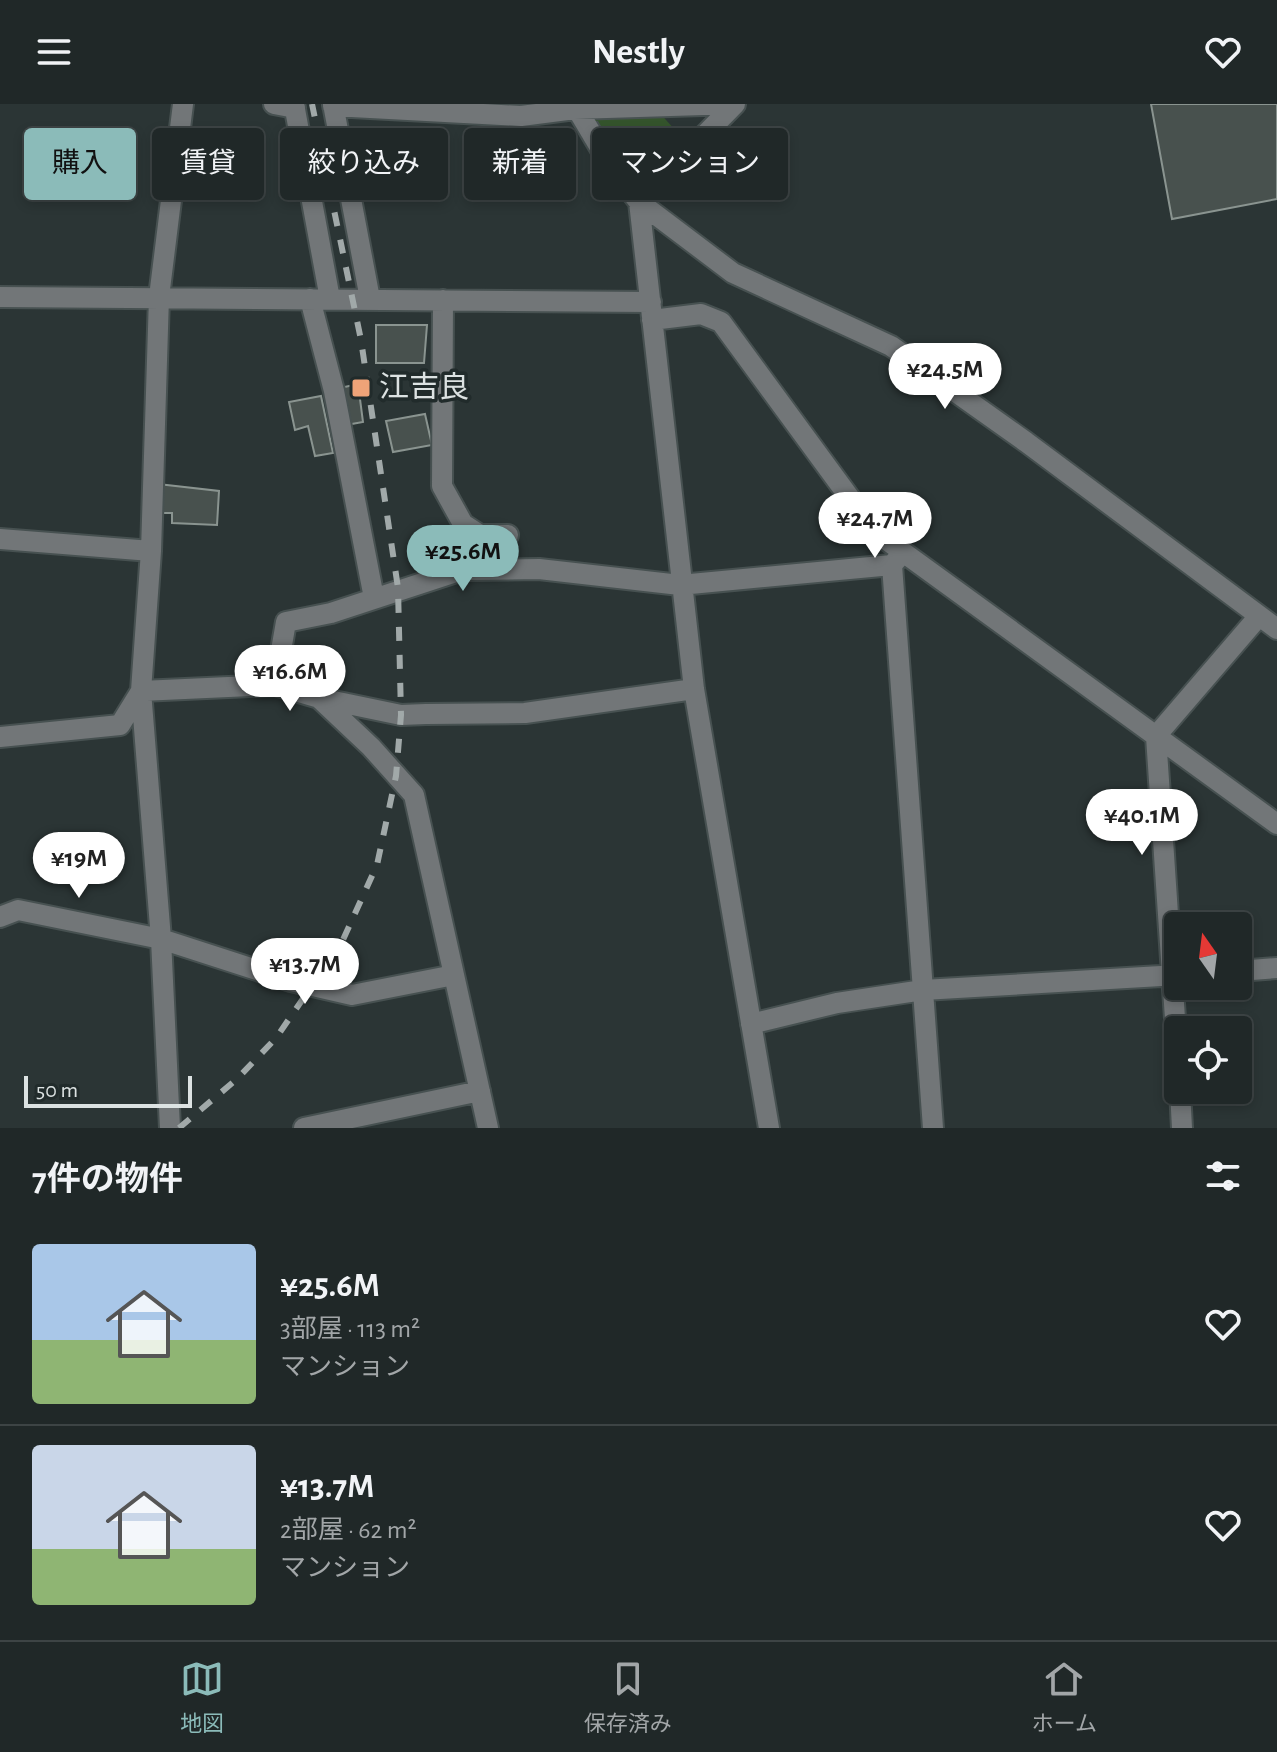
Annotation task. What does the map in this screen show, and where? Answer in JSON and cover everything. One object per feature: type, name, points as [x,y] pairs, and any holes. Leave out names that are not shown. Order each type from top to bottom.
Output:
[{"type":"street","points":[[170,1128],[161,939],[141,691],[151,551],[159,297],[183,104]]},
{"type":"street","points":[[274,104],[294,106],[334,391],[374,598]]},
{"type":"street","points":[[370,299],[333,105],[440,108],[521,116],[575,106],[735,104]]},
{"type":"street","points":[[639,202],[735,104]]},
{"type":"street","points":[[575,106],[612,168],[639,202],[733,273],[891,346],[1026,442],[1277,629]]},
{"type":"street","points":[[639,202],[694,689],[769,1128]]},
{"type":"street","points":[[0,297],[443,300],[701,314],[721,322],[896,559],[1156,736],[1277,824]]},
{"type":"street","points":[[443,300],[442,486],[463,524],[480,535],[508,535]]},
{"type":"street","points":[[0,539],[151,551]]},
{"type":"street","points":[[275,685],[286,622],[331,613],[462,570],[539,569],[680,585],[896,559]]},
{"type":"street","points":[[896,559],[933,1128]]},
{"type":"street","points":[[1170,912],[1156,736],[1259,616]]},
{"type":"street","points":[[141,691],[275,685],[319,698],[401,715],[525,713],[694,689]]},
{"type":"street","points":[[0,737],[120,725],[141,691]]},
{"type":"street","points":[[319,698],[371,747],[414,795],[488,1128]]},
{"type":"street","points":[[0,917],[18,910],[161,939],[291,981],[352,995],[454,975]]},
{"type":"street","points":[[1252,970],[1277,968]]},
{"type":"street","points":[[751,1024],[837,1003],[923,990],[1164,977]]},
{"type":"street","points":[[304,1128],[480,1091]]},
{"type":"street","points":[[1181,1104],[1182,1128]]},
{"type":"green space","points":[[655,108],[673,128],[594,128],[583,111]]},
{"type":"building","points":[[1151,104],[1277,104],[1277,199],[1172,219]]},
{"type":"building","points":[[376,325],[427,325],[424,363],[376,363]]},
{"type":"building","points":[[358,384],[363,422],[346,425],[340,388]]},
{"type":"building","points":[[321,396],[333,453],[315,456],[308,426],[295,430],[289,402]]},
{"type":"building","points":[[425,414],[432,445],[393,452],[386,421]]},
{"type":"building","points":[[158,484],[219,491],[217,525],[172,523],[172,513],[157,513]]},
{"type":"railway","points":[[179,1128],[237,1079],[276,1038],[342,942],[377,865],[396,776],[401,715],[398,588],[361,340],[312,104]]},
{"type":"place","name":"江吉良","points":[[361,388]]}]
